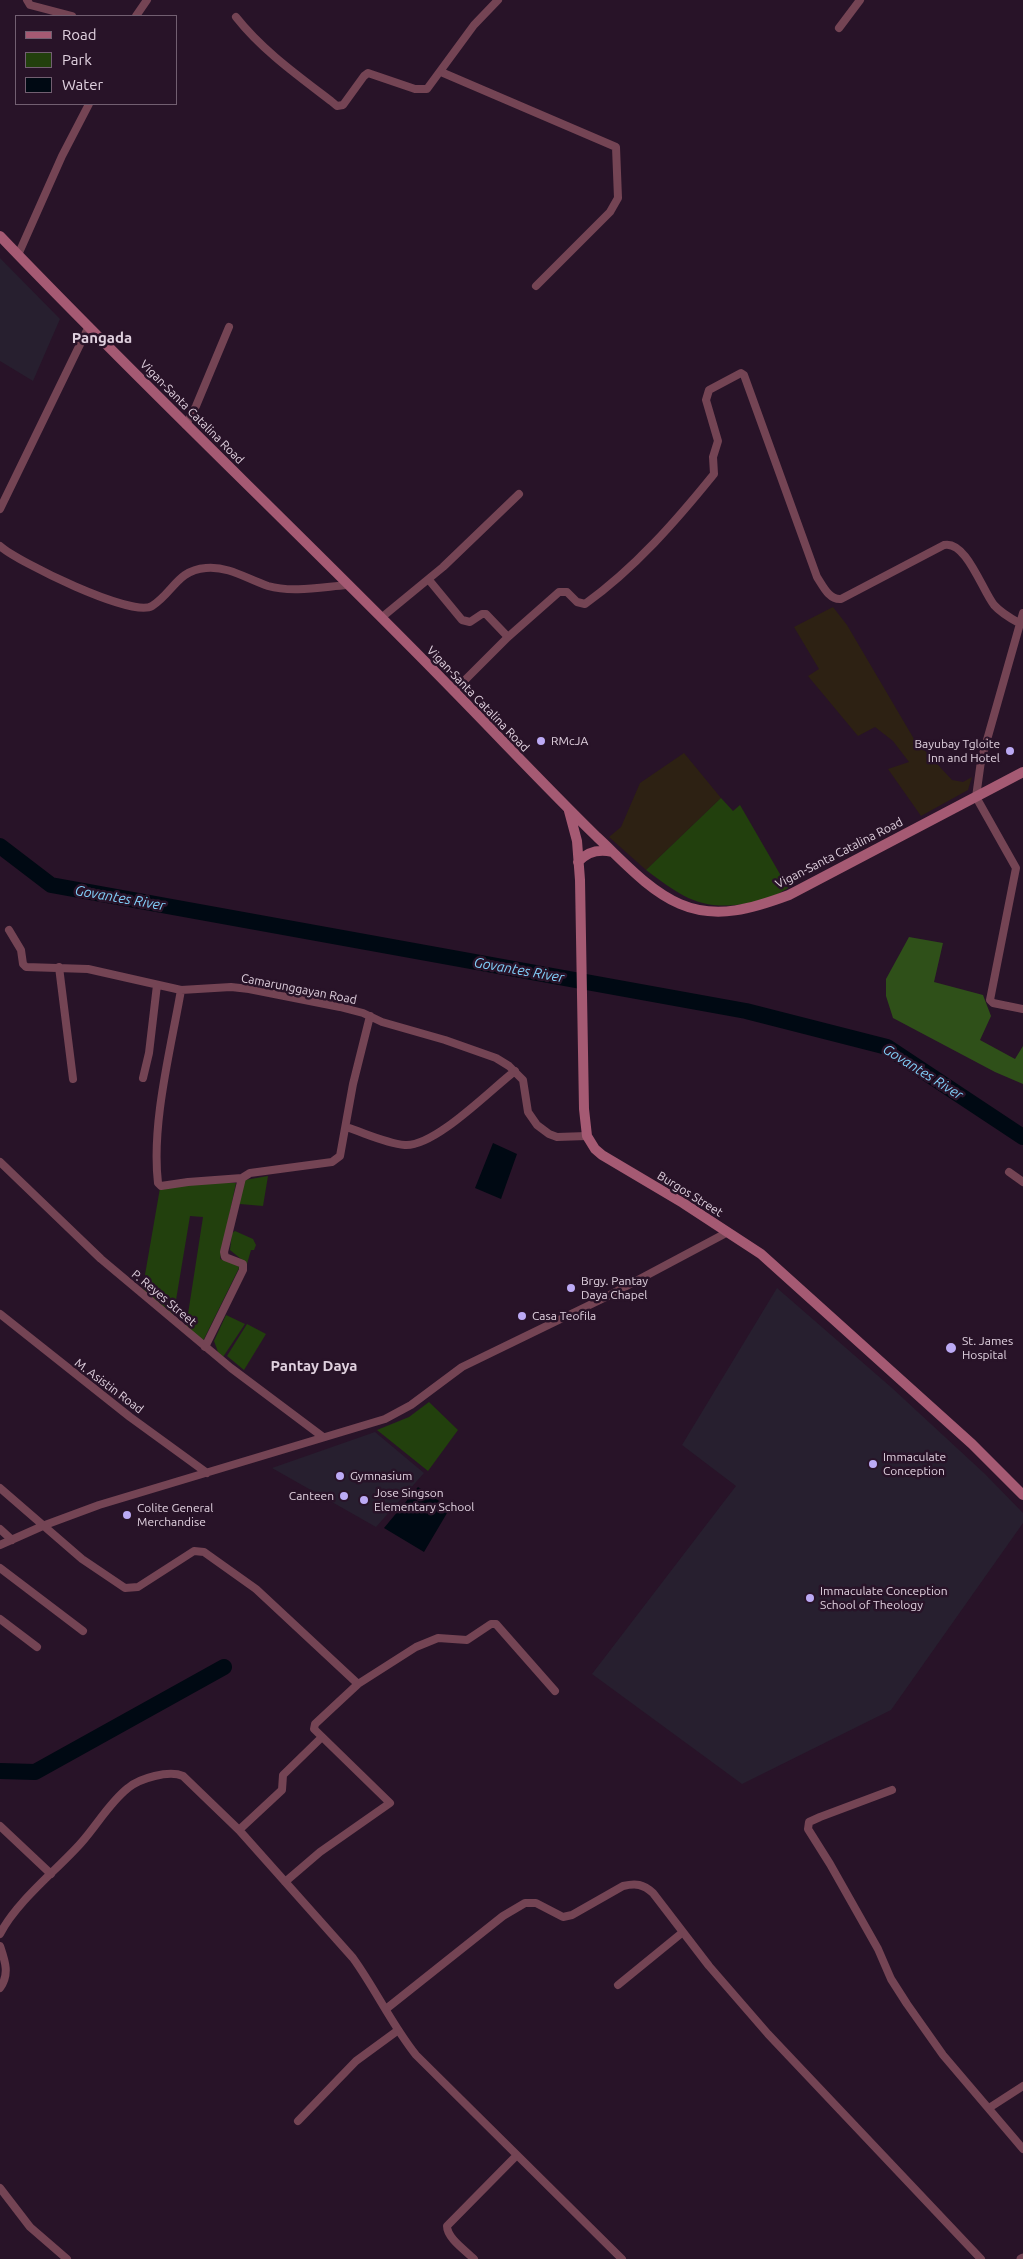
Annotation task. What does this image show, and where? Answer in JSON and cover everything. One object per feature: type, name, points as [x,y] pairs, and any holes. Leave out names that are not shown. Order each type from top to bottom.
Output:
[{"type":"main road","name":"Vigan-Santa Catalina Road","points":[[0,236],[454,691],[569,810],[647,884],[680,904],[701,911],[724,912],[752,908],[789,895],[1023,772]]},
{"type":"main road","points":[[569,810],[577,841],[584,1109],[587,1136]]},
{"type":"main road","points":[[578,862],[584,856],[594,851],[612,852]]},
{"type":"main road","name":"Burgos Street","points":[[587,1136],[602,1156],[728,1232],[789,1277],[972,1444],[1023,1495]]},
{"type":"street","points":[[27,0],[30,5],[68,15]]},
{"type":"street","points":[[137,15],[147,0]]},
{"type":"street","points":[[236,17],[251,36],[337,106],[343,105],[368,73],[423,90],[427,89],[474,24],[498,0]]},
{"type":"street","points":[[839,28],[860,0]]},
{"type":"street","points":[[441,72],[616,147],[618,198],[610,212],[536,286]]},
{"type":"street","points":[[18,255],[62,156],[88,105]]},
{"type":"street","points":[[0,509],[89,326]]},
{"type":"street","points":[[186,424],[196,406],[228,327]]},
{"type":"street","points":[[454,691],[508,637],[559,592],[567,592],[577,602],[586,604],[599,594],[671,525],[714,474],[713,457],[718,441],[706,400],[709,390],[741,373],[744,375],[818,577],[830,596],[836,600],[841,599],[949,544],[958,548],[967,558],[993,604],[1008,617],[1019,623]]},
{"type":"street","points":[[381,618],[429,580],[519,494]]},
{"type":"street","points":[[0,546],[28,564],[97,595],[134,608],[146,608],[152,605],[181,577],[193,570],[206,568],[230,570],[278,588],[347,585]]},
{"type":"street","points":[[429,580],[462,620],[470,622],[482,614],[486,614],[508,637]]},
{"type":"street","points":[[1023,613],[994,722],[981,761],[976,797],[1016,868],[990,1000],[993,1003],[1023,1009]]},
{"type":"street","name":"Camarunggayan Road","points":[[9,930],[21,950],[25,966],[88,969],[182,990],[231,987],[249,989],[340,1007],[489,1055],[515,1071]]},
{"type":"street","points":[[59,967],[73,1079]]},
{"type":"street","points":[[143,1078],[149,1053],[157,985]]},
{"type":"street","points":[[182,990],[159,1123],[158,1183],[161,1186],[242,1178],[250,1173],[336,1160],[342,1153],[353,1084],[370,1016]]},
{"type":"street","points":[[346,1127],[404,1145],[424,1142],[459,1117],[515,1071],[525,1086],[528,1112],[537,1125],[549,1134],[557,1137],[587,1136]]},
{"type":"street","name":"P. Reyes Street","points":[[0,1162],[101,1259],[205,1347],[324,1437]]},
{"type":"street","points":[[1009,1172],[1023,1182]]},
{"type":"street","points":[[205,1347],[243,1270],[243,1264],[225,1257],[224,1252],[242,1178]]},
{"type":"street","points":[[0,1545],[45,1525],[98,1505],[207,1474],[385,1419],[398,1413],[462,1367],[604,1298],[728,1232]]},
{"type":"street","name":"M. Asistin Road","points":[[0,1314],[115,1405],[207,1474]]},
{"type":"street","points":[[0,1488],[82,1559],[125,1588],[138,1587],[194,1551],[204,1552],[256,1588],[358,1684]]},
{"type":"street","points":[[0,1529],[12,1540]]},
{"type":"street","points":[[0,1568],[83,1631]]},
{"type":"street","points":[[0,1619],[37,1647]]},
{"type":"street","points":[[285,1882],[320,1852],[390,1803],[314,1729],[315,1724],[358,1684],[416,1647],[438,1638],[467,1640],[491,1624],[496,1624],[555,1691]]},
{"type":"street","points":[[239,1830],[282,1790],[283,1775],[322,1737]]},
{"type":"street","points":[[0,1934],[51,1874],[83,1841],[127,1788],[173,1773],[183,1776],[239,1830],[353,1958],[386,2009],[397,2031],[416,2055],[622,2259]]},
{"type":"street","points":[[892,1790],[820,1817],[809,1822],[808,1828],[878,1949],[891,1979],[907,2004],[943,2055],[1023,2149]]},
{"type":"street","points":[[0,1826],[51,1874]]},
{"type":"street","points":[[386,2009],[503,1916],[525,1903],[536,1903],[563,1917],[623,1886],[636,1884],[647,1888],[653,1893],[709,1966],[768,2034],[981,2259]]},
{"type":"street","points":[[618,1985],[683,1932]]},
{"type":"street","points":[[0,1946],[7,1970],[4,1982],[0,1988]]},
{"type":"street","points":[[298,2121],[356,2061],[397,2031]]},
{"type":"street","points":[[989,2108],[1023,2086]]},
{"type":"street","points":[[474,2259],[451,2236],[447,2226],[517,2155]]},
{"type":"street","points":[[0,2188],[30,2227],[67,2259]]},
{"type":"shaded area","points":[[0,258],[60,319],[33,381],[0,361]]},
{"type":"shaded area","points":[[833,607],[847,625],[914,739],[952,780],[963,782],[972,777],[968,790],[921,816],[888,769],[909,762],[893,741],[875,727],[858,736],[808,676],[819,669],[794,627]]},
{"type":"shaded area","points":[[684,753],[721,798],[646,870],[609,837],[621,827],[640,783]]},
{"type":"shaded area","name":"Immaculate Conception School of Theology","points":[[777,1288],[892,1388],[985,1474],[1023,1513],[1023,1523],[891,1710],[742,1784],[592,1674],[736,1486],[682,1445]]},
{"type":"shaded area","name":"Jose Singson Elementary School","points":[[375,1432],[424,1473],[376,1527],[272,1468]]},
{"type":"green space","points":[[721,798],[733,811],[740,805],[788,888],[774,896],[749,903],[733,905],[705,904],[682,895],[646,870]]},
{"type":"green space","points":[[909,937],[943,943],[934,982],[983,995],[991,1016],[980,1040],[1015,1059],[1023,1046],[1023,1084],[995,1072],[893,1018],[886,996],[886,979]]},
{"type":"green space","points":[[268,1176],[263,1206],[240,1204],[239,1199],[245,1180]]},
{"type":"green space","points":[[208,1183],[236,1183],[220,1259],[238,1265],[239,1268],[203,1341],[186,1327],[203,1217],[190,1216],[173,1318],[142,1292],[160,1188]]},
{"type":"green space","points":[[235,1231],[253,1239],[256,1245],[254,1250],[251,1250],[247,1264],[230,1250],[232,1233]]},
{"type":"green space","points":[[226,1315],[245,1324],[223,1357],[218,1352],[214,1341]]},
{"type":"green space","points":[[247,1324],[266,1334],[244,1370],[227,1356]]},
{"type":"green space","points":[[429,1402],[458,1430],[428,1471],[377,1430],[409,1417]]},
{"type":"water","points":[[493,1143],[517,1154],[501,1199],[475,1188]]},
{"type":"water","points":[[418,1487],[450,1508],[424,1552],[384,1528]]},
{"type":"waterway","name":"Govantes River","points":[[0,846],[51,885],[746,1011],[887,1047],[1023,1137]]},
{"type":"waterway","points":[[0,1771],[35,1772],[224,1667]]},
{"type":"place","name":"RMcJA","points":[[541,741]]},
{"type":"place","name":"Bayubay Tgloite Inn and Hotel","points":[[1010,751]]},
{"type":"place","name":"Brgy. Pantay Daya Chapel","points":[[571,1288]]},
{"type":"place","name":"Casa Teofila","points":[[522,1316]]},
{"type":"place","name":"St. James Hospital","points":[[951,1348]]},
{"type":"place","name":"Immaculate Conception","points":[[873,1464]]},
{"type":"place","name":"Gymnasium","points":[[340,1476]]},
{"type":"place","name":"Canteen","points":[[344,1496]]},
{"type":"place","name":"Jose Singson Elementary School","points":[[364,1500]]},
{"type":"place","name":"Colite General Merchandise","points":[[127,1515]]},
{"type":"place","name":"Immaculate Conception School of Theology","points":[[810,1598]]},
{"type":"district","name":"Pangada","points":[[102,338]]},
{"type":"district","name":"Pantay Daya","points":[[314,1366]]}]
